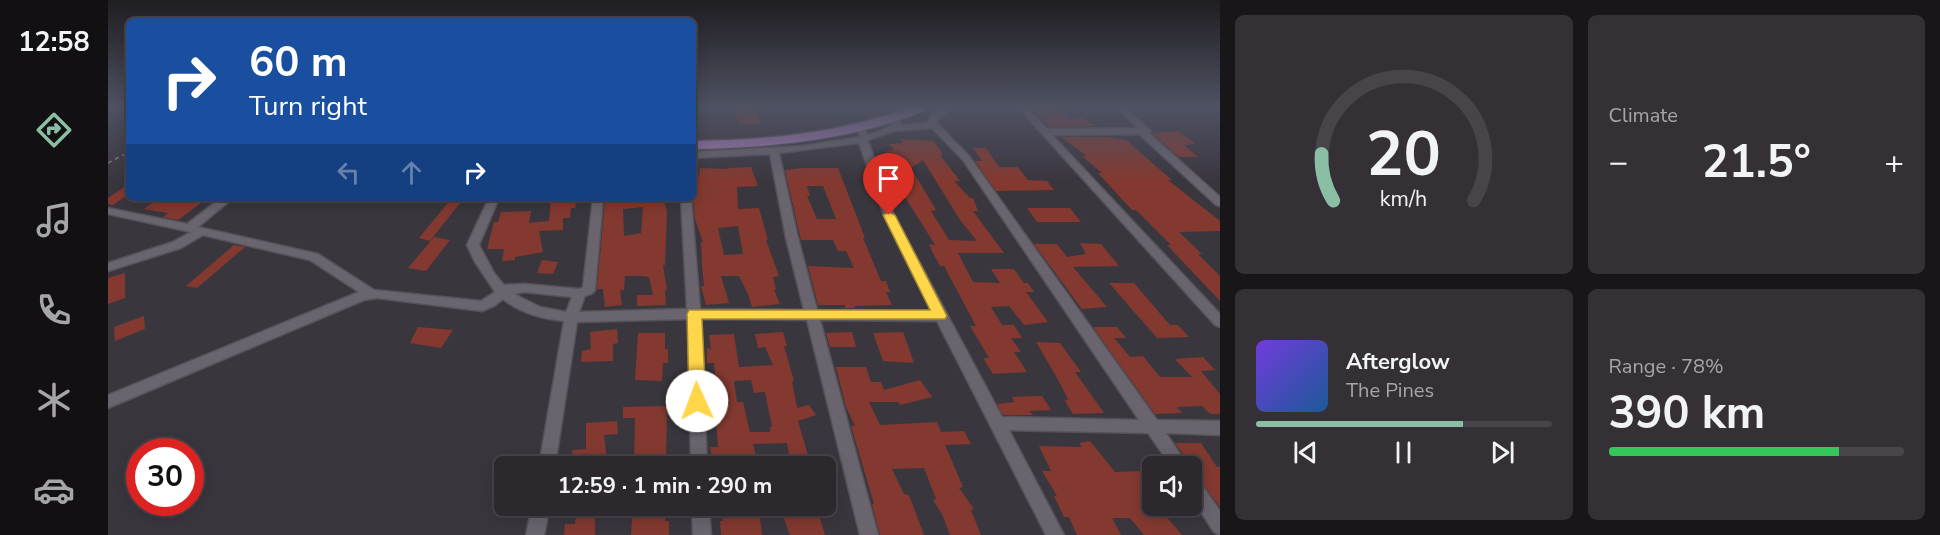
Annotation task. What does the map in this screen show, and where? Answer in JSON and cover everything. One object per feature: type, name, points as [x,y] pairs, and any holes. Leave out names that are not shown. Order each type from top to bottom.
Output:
[{"type":"highway","points":[[696,145],[778,141],[868,131]]},
{"type":"street","points":[[940,131],[966,158],[1173,456]]},
{"type":"street","points":[[1044,132],[1146,131]]},
{"type":"street","points":[[1044,132],[1220,322]]},
{"type":"street","points":[[1142,132],[1220,203]]},
{"type":"street","points":[[696,156],[774,152],[862,133],[879,192],[889,215],[1055,535]]},
{"type":"street","points":[[774,152],[792,238],[869,535]]},
{"type":"street","points":[[108,267],[177,245],[225,201]]},
{"type":"street","points":[[493,201],[473,245],[502,292],[531,310],[556,317],[694,314],[940,316]]},
{"type":"street","points":[[108,211],[314,257],[370,294],[482,306],[502,292],[533,288],[585,293],[590,287],[598,201]]},
{"type":"street","points":[[686,201],[694,314],[699,456]]},
{"type":"street","points":[[549,456],[571,317],[580,293]]},
{"type":"street","points":[[108,402],[370,294]]},
{"type":"street","points":[[996,423],[1220,428]]},
{"type":"street","points":[[1202,499],[1220,526]]},
{"type":"street","points":[[535,535],[539,516]]},
{"type":"street","points":[[701,516],[702,535]]},
{"type":"path","points":[[108,163],[126,154]]},
{"type":"building","points":[[1178,131],[1196,144],[1184,145],[1198,157],[1179,157],[1152,133]]},
{"type":"building","points":[[1061,137],[1108,137],[1126,140],[1172,180],[1168,180],[1220,221],[1220,231],[1179,232],[1202,254],[1198,254],[1220,276],[1220,301],[1167,245],[1171,245],[1136,210],[1132,210],[1098,173],[1102,173],[1082,156],[1087,156]]},
{"type":"building","points":[[900,139],[934,141],[943,155],[940,155],[960,181],[954,181],[970,198],[973,198],[978,211],[973,211],[1004,253],[958,253],[973,282],[1000,283],[991,269],[1014,269],[1034,292],[1026,292],[1048,322],[1024,325],[1009,306],[991,307],[1002,325],[1014,325],[1022,338],[1011,338],[1021,352],[1014,352],[1027,372],[993,374],[983,358],[989,358],[970,326],[976,326],[944,266],[940,266],[933,253],[929,244],[935,245],[905,197],[901,187],[904,187],[885,151],[894,150],[889,144],[903,143]],"holes":[[[923,160],[960,220],[977,241],[949,240],[931,211],[936,210],[911,168]]]},
{"type":"building","points":[[973,148],[986,148],[999,167],[1018,167],[1028,180],[1047,181],[1054,190],[996,191],[975,161],[982,161]]},
{"type":"building","points":[[751,167],[758,186],[737,187],[738,209],[759,208],[768,240],[766,240],[779,276],[773,277],[776,290],[774,290],[780,304],[752,307],[739,276],[721,276],[729,303],[706,305],[701,286],[704,286],[701,242],[703,242],[695,219],[693,201],[696,201],[696,177],[699,177],[700,168]],"holes":[[[738,226],[743,254],[724,255],[718,228]]]},
{"type":"building","points":[[838,168],[881,281],[886,281],[890,292],[886,292],[892,305],[845,308],[845,305],[818,305],[808,266],[854,268],[846,251],[838,251],[833,240],[801,240],[785,170]],"holes":[[[807,186],[823,186],[836,219],[817,219],[807,196],[810,196]]]},
{"type":"building","points":[[126,186],[126,196],[113,205],[108,204],[108,198]]},
{"type":"building","points":[[155,201],[202,202],[178,220],[163,217],[168,213],[144,209]]},
{"type":"building","points":[[450,201],[462,201],[430,241],[419,238]]},
{"type":"building","points":[[551,201],[576,201],[575,208],[571,208],[570,218],[563,218],[563,230],[539,231],[543,252],[515,257],[515,260],[502,261],[504,249],[487,249],[494,222],[498,222],[501,212],[531,211],[529,223],[549,221]]},
{"type":"building","points":[[605,201],[664,201],[667,211],[665,265],[663,265],[667,290],[665,290],[666,305],[637,306],[637,295],[653,295],[649,277],[625,276],[624,290],[620,290],[622,305],[605,307],[603,289],[597,289]],"holes":[[[643,207],[641,233],[624,236],[623,209]]]},
{"type":"building","points":[[1027,208],[1070,208],[1081,222],[1037,222]]},
{"type":"building","points":[[434,237],[450,240],[426,271],[408,268]]},
{"type":"building","points":[[1080,243],[1101,244],[1119,266],[1073,267],[1107,307],[1082,309],[1034,244],[1057,244],[1067,257],[1086,254]]},
{"type":"building","points":[[234,245],[245,247],[197,288],[186,286]]},
{"type":"building","points":[[542,260],[558,262],[553,274],[537,273]]},
{"type":"building","points":[[125,273],[125,298],[108,304],[108,278]]},
{"type":"building","points":[[1109,283],[1134,283],[1170,325],[1178,325],[1189,337],[1157,338]]},
{"type":"building","points":[[144,316],[145,329],[115,341],[114,327]]},
{"type":"building","points":[[418,327],[453,330],[441,348],[410,343]]},
{"type":"building","points":[[1093,327],[1117,327],[1126,338],[1114,338],[1130,357],[1143,356],[1160,377],[1192,377],[1175,359],[1203,357],[1215,370],[1201,371],[1220,394],[1220,414],[1210,414],[1202,406],[1177,407],[1182,413],[1155,414]]},
{"type":"building","points":[[617,329],[618,343],[613,344],[613,361],[581,362],[582,351],[591,349],[590,332]]},
{"type":"building","points":[[783,332],[787,346],[784,346],[794,381],[792,381],[797,408],[809,405],[816,415],[798,421],[808,456],[789,456],[787,443],[753,444],[756,456],[712,456],[710,447],[718,447],[716,421],[709,421],[707,404],[707,387],[716,387],[714,363],[707,363],[707,348],[711,349],[709,335],[734,334],[739,367],[773,365],[765,347],[758,348],[755,334]],"holes":[[[751,380],[754,393],[765,392],[772,427],[770,427],[770,432],[750,432],[743,402],[737,402],[734,381]]]},
{"type":"building","points":[[852,332],[856,347],[830,347],[826,333]]},
{"type":"building","points":[[903,332],[914,363],[883,361],[873,333]]},
{"type":"building","points":[[638,333],[665,333],[668,363],[663,363],[662,381],[635,380]]},
{"type":"building","points":[[1036,342],[1060,343],[1081,372],[1075,372],[1104,413],[1073,414],[1065,401],[1068,399]]},
{"type":"building","points":[[836,367],[866,367],[871,382],[881,382],[884,390],[920,380],[932,397],[900,405],[898,402],[869,402],[880,425],[937,422],[941,432],[964,431],[971,444],[945,445],[963,487],[959,488],[974,509],[971,510],[981,535],[950,535],[942,514],[933,500],[936,499],[924,468],[892,469],[904,494],[909,495],[924,535],[880,535],[872,504],[874,504],[851,426],[855,426],[846,407]]},
{"type":"building","points":[[1042,396],[1051,410],[1029,411],[1033,415],[1003,415],[997,404],[1014,402],[1012,397]]},
{"type":"building","points":[[667,406],[666,456],[634,456],[635,418],[623,418],[623,407]]},
{"type":"building","points":[[617,421],[618,434],[604,435],[606,456],[573,456],[572,450],[586,449],[586,423]]},
{"type":"building","points":[[1090,441],[1115,472],[1141,471],[1142,516],[1166,516],[1182,535],[1144,535],[1130,518],[1112,518],[1121,535],[1077,535],[1069,517],[1064,517],[1054,496],[1057,496],[1042,471],[1051,471],[1039,446],[1082,447],[1079,443]]},
{"type":"building","points":[[1175,443],[1201,443],[1217,467],[1220,467],[1220,507],[1202,483],[1202,456],[1185,456]]},
{"type":"building","points":[[576,516],[595,516],[595,535],[564,535],[565,524],[575,524]]},
{"type":"building","points":[[632,516],[665,516],[665,521],[669,521],[669,535],[631,535]]},
{"type":"building","points":[[722,516],[783,516],[760,518],[762,535],[721,535],[720,521],[723,521]]},
{"type":"building","points":[[783,516],[819,516],[825,535],[790,535]]},
{"type":"route","points":[[697,401],[694,314],[940,316],[889,215]]}]
